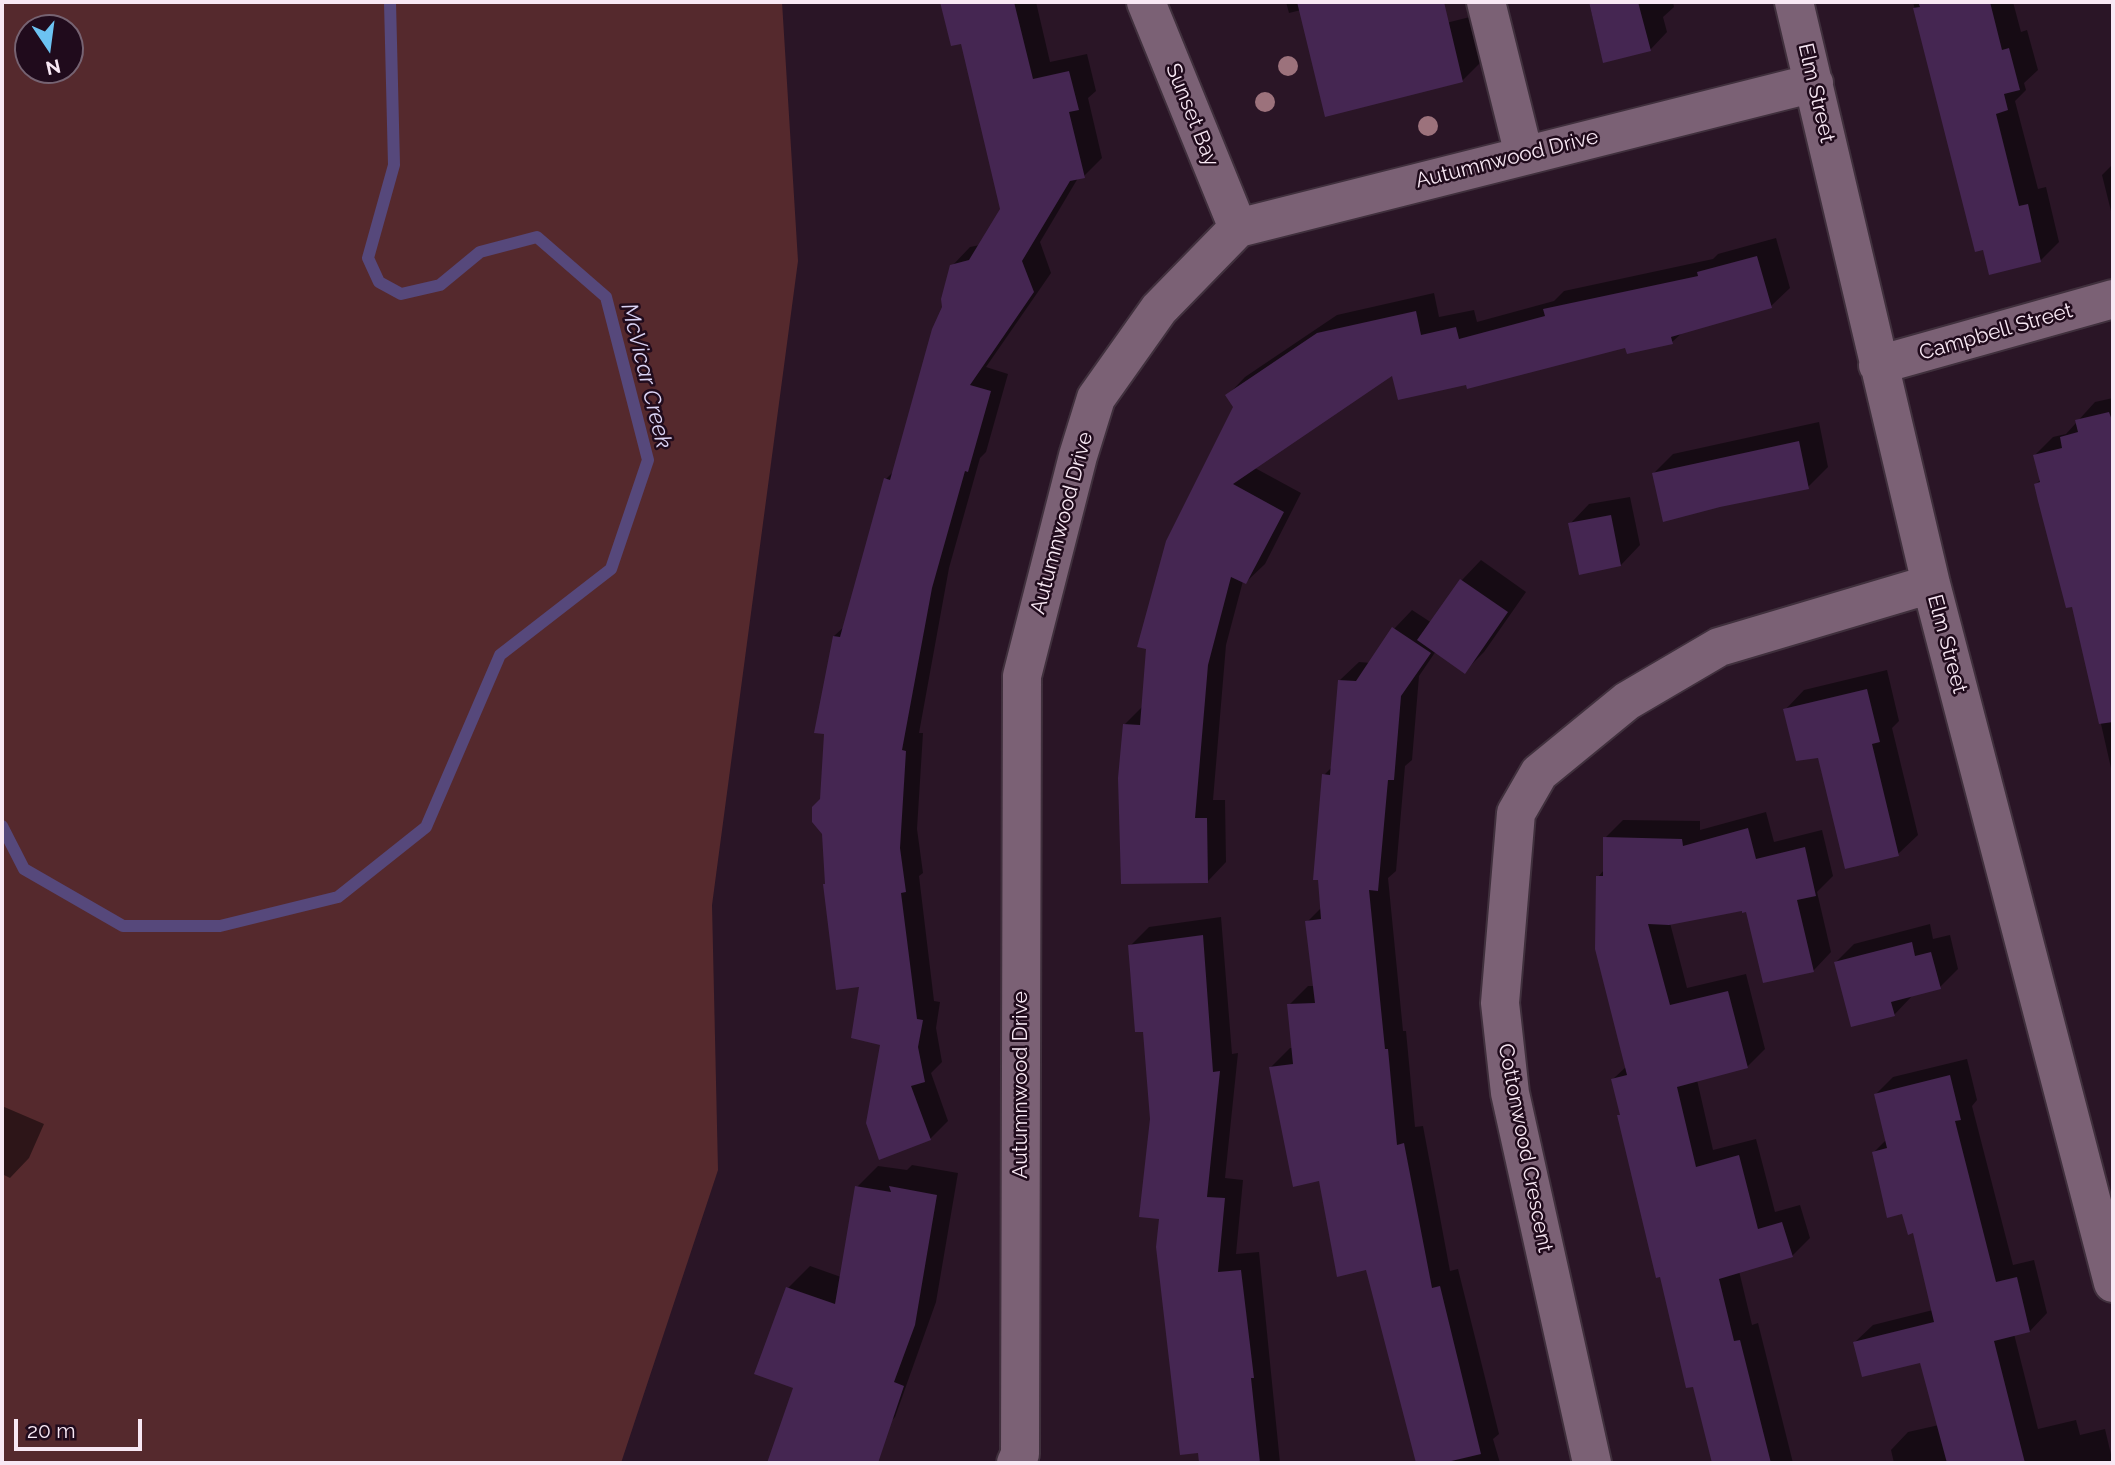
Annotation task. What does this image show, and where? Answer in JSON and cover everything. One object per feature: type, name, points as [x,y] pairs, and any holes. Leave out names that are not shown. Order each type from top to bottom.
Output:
[{"type":"street","name":"Sunset Bay","points":[[1146,2],[1238,228]]},
{"type":"street","points":[[1486,2],[1524,155]]},
{"type":"street","name":"Elm Street","points":[[1794,2],[1931,584],[2113,1283]]},
{"type":"street","name":"Autumnwood Drive","points":[[1016,1463],[1020,1454],[1022,676],[1078,456],[1096,398],[1159,309],[1238,228],[1814,83]]},
{"type":"street","name":"Campbell Street","points":[[1878,365],[2113,299]]},
{"type":"street","name":"Cottonwood Crescent","points":[[1592,1463],[1510,1093],[1504,1042],[1500,1003],[1516,813],[1539,773],[1627,701],[1719,647],[1931,584]]},
{"type":"shaded area","points":[[2,2],[782,2],[798,261],[712,905],[718,1170],[621,1463],[2,1463]]},
{"type":"building","points":[[940,2],[1014,2],[1033,79],[1069,71],[1079,110],[1069,112],[1085,178],[1070,181],[1022,261],[1034,292],[970,385],[991,391],[932,588],[902,750],[906,751],[900,848],[906,892],[901,893],[917,1019],[923,1020],[918,1047],[925,1082],[911,1086],[931,1140],[879,1160],[866,1123],[880,1045],[851,1038],[859,987],[836,990],[823,884],[822,834],[812,822],[812,807],[820,799],[824,734],[814,733],[833,636],[840,637],[884,478],[890,480],[932,329],[942,307],[941,299],[950,265],[969,260],[1000,209],[961,44],[951,46]]},
{"type":"building","points":[[1297,2],[1444,2],[1463,82],[1325,117]]},
{"type":"building","points":[[1589,2],[1638,2],[1651,51],[1603,63]]},
{"type":"building","points":[[1918,2],[1990,2],[2002,50],[2009,48],[2020,90],[2004,94],[2008,110],[1996,114],[2019,206],[2028,204],[2041,262],[1989,275],[1983,250],[1975,252],[1913,8],[1920,7]]},
{"type":"building","points":[[1757,256],[1772,308],[1671,337],[1673,344],[1627,354],[1625,348],[1467,389],[1466,385],[1398,400],[1392,376],[1233,484],[1284,512],[1246,584],[1231,577],[1208,665],[1195,818],[1207,818],[1208,883],[1121,884],[1118,778],[1123,724],[1140,725],[1146,649],[1137,647],[1166,541],[1233,407],[1225,395],[1317,333],[1416,311],[1421,335],[1456,327],[1459,339],[1545,316],[1543,309],[1698,276],[1697,272]]},
{"type":"building","points":[[2109,412],[2113,423],[2113,722],[2099,724],[2072,607],[2066,608],[2038,501],[2034,484],[2040,482],[2033,455],[2062,448],[2060,437],[2078,432],[2075,420]]},
{"type":"building","points":[[1799,441],[1809,489],[1663,522],[1652,473]]},
{"type":"building","points":[[1611,515],[1621,566],[1579,575],[1568,523]]},
{"type":"building","points":[[1460,579],[1508,612],[1465,674],[1417,640]]},
{"type":"building","points":[[1392,627],[1431,653],[1401,696],[1394,780],[1388,780],[1378,891],[1369,890],[1397,1145],[1404,1143],[1432,1288],[1440,1286],[1481,1454],[1443,1463],[1416,1463],[1366,1270],[1337,1277],[1319,1181],[1293,1187],[1269,1067],[1293,1064],[1287,1004],[1315,1003],[1305,921],[1321,919],[1318,880],[1313,880],[1322,774],[1330,775],[1338,680],[1356,681]]},
{"type":"building","points":[[1867,689],[1880,742],[1872,744],[1899,856],[1845,869],[1818,758],[1796,761],[1783,709]]},
{"type":"building","points":[[1748,828],[1756,859],[1805,847],[1816,896],[1797,900],[1814,972],[1763,983],[1746,912],[1669,925],[1648,924],[1670,1005],[1728,991],[1748,1068],[1677,1087],[1696,1167],[1739,1155],[1758,1229],[1782,1222],[1793,1257],[1719,1279],[1734,1341],[1740,1340],[1771,1463],[1712,1463],[1693,1387],[1686,1388],[1660,1277],[1656,1278],[1617,1115],[1620,1115],[1611,1079],[1627,1075],[1595,949],[1596,876],[1603,876],[1603,837],[1682,839],[1683,846]]},
{"type":"building","points":[[1203,935],[1213,1072],[1220,1071],[1207,1197],[1225,1198],[1218,1272],[1241,1270],[1254,1378],[1251,1378],[1260,1463],[1199,1463],[1198,1453],[1180,1455],[1156,1247],[1159,1219],[1139,1217],[1150,1119],[1143,1032],[1135,1032],[1128,945]]},
{"type":"building","points":[[1912,942],[1915,956],[1931,952],[1941,989],[1891,1002],[1895,1016],[1851,1027],[1834,962]]},
{"type":"building","points":[[1950,1075],[1961,1120],[1955,1121],[1996,1282],[2017,1277],[2030,1332],[1994,1341],[2025,1463],[1947,1463],[1920,1363],[1862,1377],[1853,1342],[1934,1322],[1913,1233],[1908,1235],[1902,1214],[1887,1218],[1872,1152],[1887,1148],[1874,1094]]},
{"type":"building","points":[[855,1186],[891,1192],[889,1186],[937,1195],[915,1325],[894,1382],[904,1386],[878,1463],[767,1463],[793,1388],[754,1374],[786,1287],[835,1304]]},
{"type":"waterway","name":"McVicar Creek","points":[[2,826],[24,869],[123,926],[220,926],[338,897],[426,827],[500,655],[611,569],[648,460],[606,297],[537,237],[480,252],[440,285],[401,294],[379,282],[368,258],[394,165],[390,2]]}]
